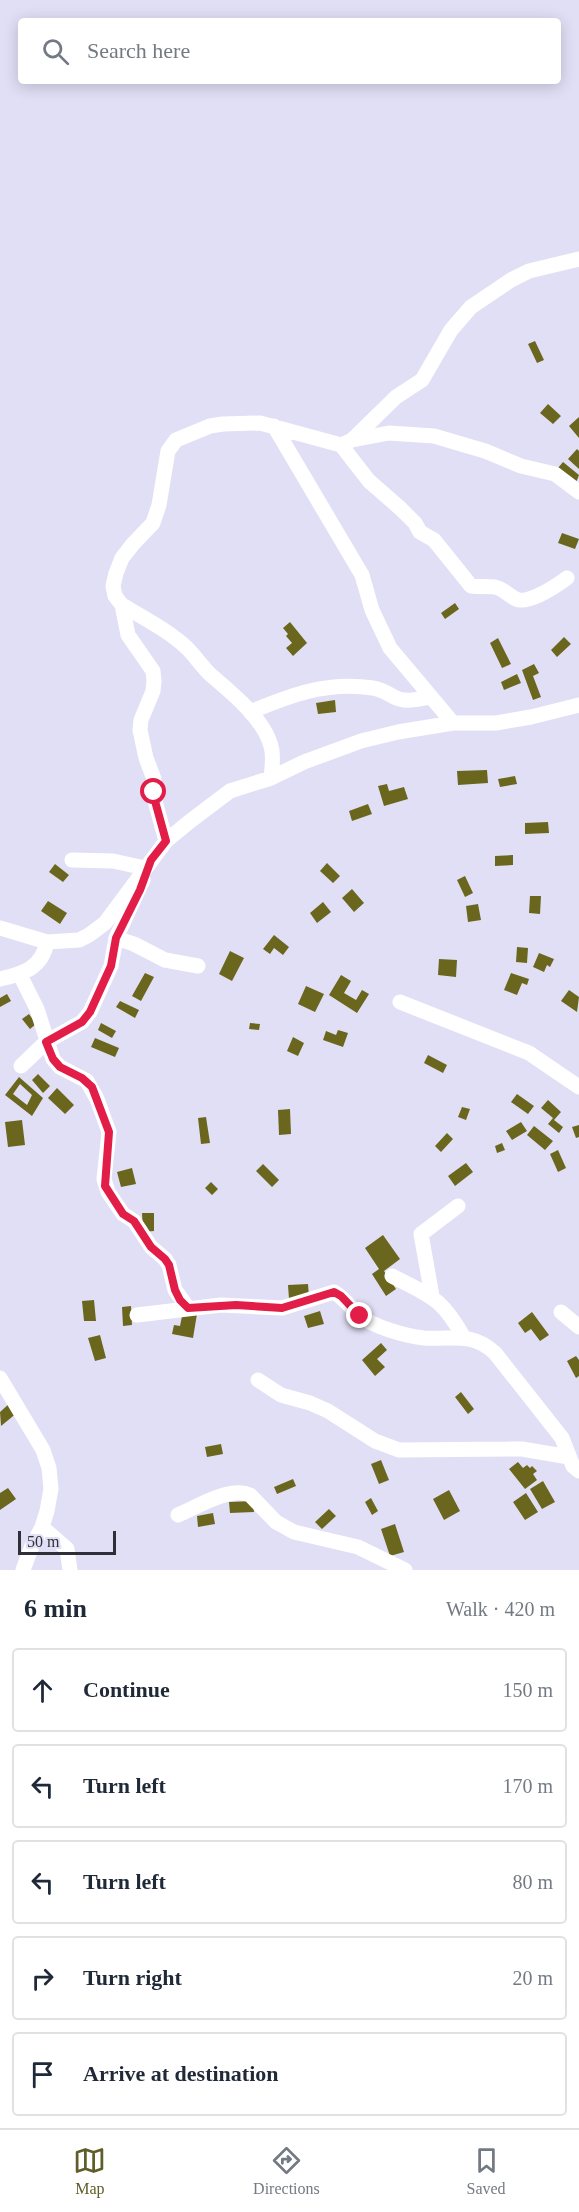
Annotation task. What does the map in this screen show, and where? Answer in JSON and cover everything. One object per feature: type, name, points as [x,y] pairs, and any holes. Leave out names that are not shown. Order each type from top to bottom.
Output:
[{"type":"street","points":[[347,443],[396,397],[422,380],[451,330],[471,307],[511,280],[529,271],[579,259]]},
{"type":"street","points":[[271,778],[273,758],[271,744],[250,712],[227,688],[210,675],[188,648],[122,605],[115,596],[113,586],[116,573],[133,543],[153,523],[159,505],[168,451],[176,440],[210,426],[260,423],[347,443],[389,433],[434,436],[522,466],[555,474],[579,492]]},
{"type":"street","points":[[274,426],[362,575],[372,610],[390,648],[453,723]]},
{"type":"street","points":[[347,443],[369,481],[401,509],[415,523],[420,532],[434,540],[471,586],[496,588],[524,601],[567,578]]},
{"type":"street","points":[[122,605],[128,635],[153,671],[153,692],[141,720],[140,730],[146,758],[154,779],[155,801],[166,841]]},
{"type":"street","points":[[250,712],[293,694],[313,689],[362,687],[375,688],[405,700],[431,697]]},
{"type":"street","points":[[0,928],[46,942],[79,940],[89,935],[105,923],[166,841],[230,791],[271,778],[304,762],[361,741],[398,732],[453,723],[496,723],[579,705]]},
{"type":"street","points":[[72,860],[148,864]]},
{"type":"street","points":[[21,1066],[46,1042],[82,1022],[90,1012],[111,966],[116,938],[140,890],[148,864]]},
{"type":"street","points":[[116,938],[134,944],[165,960],[198,966]]},
{"type":"street","points":[[0,979],[20,975],[39,963],[45,952],[46,942]]},
{"type":"street","points":[[20,975],[37,1009],[53,1059],[60,1067],[82,1078],[92,1087],[109,1132],[105,1186],[123,1214],[134,1221],[151,1247],[165,1259],[169,1265],[175,1290],[180,1300],[188,1308]]},
{"type":"street","points":[[400,1002],[529,1053],[579,1087]]},
{"type":"street","points":[[432,1296],[421,1234],[458,1206]]},
{"type":"street","points":[[392,1276],[437,1299],[452,1316],[464,1338]]},
{"type":"street","points":[[137,1315],[188,1308],[236,1305],[282,1308],[334,1292],[341,1296],[360,1316],[401,1334],[425,1338],[464,1338],[485,1344],[495,1353],[562,1438],[568,1457],[579,1471]]},
{"type":"street","points":[[561,1312],[579,1327]]},
{"type":"street","points":[[0,1378],[20,1407],[46,1457],[51,1489],[42,1527],[23,1570]]},
{"type":"street","points":[[258,1380],[281,1395],[328,1411],[375,1441],[399,1450],[522,1449],[568,1457]]},
{"type":"street","points":[[178,1515],[228,1494],[245,1492],[250,1494],[276,1522],[294,1532],[358,1546],[405,1570]]},
{"type":"street","points":[[42,1527],[67,1549],[70,1570]]},
{"type":"building","points":[[535,341],[544,360],[537,363],[528,344]]},
{"type":"building","points":[[548,404],[561,416],[553,424],[540,413]]},
{"type":"building","points":[[579,417],[579,438],[569,426]]},
{"type":"building","points":[[577,449],[579,451],[579,469],[568,459]]},
{"type":"building","points":[[563,462],[579,475],[576,483],[558,468]]},
{"type":"building","points":[[562,533],[579,539],[575,549],[558,543]]},
{"type":"building","points":[[455,603],[459,609],[445,619],[441,613]]},
{"type":"building","points":[[290,622],[307,643],[293,656],[286,648],[292,643],[283,628]]},
{"type":"building","points":[[564,637],[571,644],[557,657],[551,650]]},
{"type":"building","points":[[498,638],[511,664],[502,668],[490,643]]},
{"type":"building","points":[[534,664],[539,673],[533,676],[541,697],[533,700],[522,670]]},
{"type":"building","points":[[517,674],[521,683],[504,690],[501,682]]},
{"type":"building","points":[[335,700],[336,712],[318,714],[316,703]]},
{"type":"building","points":[[487,770],[488,783],[458,785],[457,771]]},
{"type":"building","points":[[515,776],[517,784],[500,787],[498,779]]},
{"type":"building","points":[[387,784],[389,791],[404,787],[408,799],[384,806],[378,786]]},
{"type":"building","points":[[368,804],[372,814],[352,821],[349,811]]},
{"type":"building","points":[[548,822],[549,833],[525,834],[525,823]]},
{"type":"building","points":[[513,855],[513,865],[495,866],[495,856]]},
{"type":"building","points":[[327,863],[340,876],[333,883],[320,871]]},
{"type":"building","points":[[55,864],[69,875],[63,882],[49,872]]},
{"type":"building","points":[[465,876],[473,893],[465,897],[457,880]]},
{"type":"building","points":[[352,889],[364,903],[354,912],[342,898]]},
{"type":"building","points":[[530,896],[541,896],[540,914],[529,913]]},
{"type":"building","points":[[48,901],[67,913],[60,924],[41,911]]},
{"type":"building","points":[[323,902],[331,912],[317,923],[310,913]]},
{"type":"building","points":[[478,904],[481,920],[468,922],[466,906]]},
{"type":"building","points":[[274,935],[289,947],[283,955],[274,948],[270,954],[263,949]]},
{"type":"building","points":[[517,947],[528,948],[527,963],[516,962]]},
{"type":"building","points":[[230,951],[244,958],[232,981],[219,974]]},
{"type":"building","points":[[539,953],[554,959],[550,967],[547,965],[544,972],[533,967]]},
{"type":"building","points":[[439,959],[457,960],[456,977],[438,975]]},
{"type":"building","points":[[145,973],[154,977],[141,1001],[132,996]]},
{"type":"building","points":[[511,973],[529,979],[527,985],[522,983],[517,995],[504,990]]},
{"type":"building","points":[[341,975],[351,981],[344,993],[356,1000],[362,990],[369,994],[357,1013],[329,995]]},
{"type":"building","points":[[306,986],[324,994],[315,1012],[298,1004]]},
{"type":"building","points":[[569,990],[579,997],[577,1012],[561,1001]]},
{"type":"building","points":[[7,994],[11,1001],[0,1007],[0,998]]},
{"type":"building","points":[[120,1001],[139,1010],[135,1018],[116,1007]]},
{"type":"building","points":[[29,1014],[36,1024],[30,1029],[22,1019]]},
{"type":"building","points":[[101,1023],[116,1031],[112,1038],[98,1030]]},
{"type":"building","points":[[250,1023],[260,1024],[259,1030],[249,1029]]},
{"type":"building","points":[[338,1030],[348,1033],[343,1047],[323,1040],[326,1031],[336,1035]]},
{"type":"building","points":[[293,1037],[304,1043],[298,1056],[287,1051]]},
{"type":"building","points":[[95,1038],[119,1048],[115,1057],[91,1047]]},
{"type":"building","points":[[428,1055],[447,1065],[443,1073],[424,1063]]},
{"type":"building","points":[[38,1074],[50,1086],[43,1093],[32,1080]]},
{"type":"building","points":[[19,1077],[43,1098],[32,1116],[5,1095]],"holes":[[[20,1084],[32,1095],[27,1105],[13,1094]]]},
{"type":"building","points":[[57,1088],[74,1105],[65,1114],[48,1098]]},
{"type":"building","points":[[517,1094],[534,1106],[528,1114],[511,1102]]},
{"type":"building","points":[[548,1100],[561,1112],[554,1120],[563,1127],[559,1133],[548,1124],[553,1118],[541,1108]]},
{"type":"building","points":[[462,1107],[470,1109],[466,1120],[458,1117]]},
{"type":"building","points":[[290,1109],[291,1134],[279,1135],[278,1110]]},
{"type":"building","points":[[206,1117],[210,1143],[201,1144],[198,1118]]},
{"type":"building","points":[[22,1120],[25,1145],[8,1147],[5,1122]]},
{"type":"building","points":[[521,1122],[527,1131],[512,1140],[506,1131]]},
{"type":"building","points":[[579,1125],[579,1137],[576,1138],[572,1127]]},
{"type":"building","points":[[534,1126],[553,1141],[545,1150],[527,1135]]},
{"type":"building","points":[[447,1133],[453,1139],[441,1152],[435,1146]]},
{"type":"building","points":[[502,1143],[505,1150],[497,1153],[495,1146]]},
{"type":"building","points":[[558,1150],[566,1168],[558,1172],[550,1154]]},
{"type":"building","points":[[466,1163],[473,1172],[455,1186],[448,1176]]},
{"type":"building","points":[[263,1164],[279,1180],[272,1187],[256,1171]]},
{"type":"building","points":[[132,1168],[136,1184],[121,1187],[117,1172]]},
{"type":"building","points":[[211,1182],[218,1189],[212,1195],[205,1188]]},
{"type":"building","points":[[142,1213],[154,1213],[154,1231],[143,1232]]},
{"type":"building","points":[[383,1235],[400,1259],[384,1271],[396,1289],[386,1296],[372,1274],[379,1269],[365,1248]]},
{"type":"building","points":[[308,1284],[309,1297],[289,1299],[288,1285]]},
{"type":"building","points":[[94,1300],[96,1321],[84,1321],[82,1301]]},
{"type":"building","points":[[131,1306],[132,1325],[123,1326],[122,1307]]},
{"type":"building","points":[[183,1311],[197,1314],[193,1338],[172,1334],[174,1325],[180,1326]]},
{"type":"building","points":[[320,1311],[324,1324],[308,1328],[304,1316]]},
{"type":"building","points":[[532,1312],[549,1335],[540,1341],[531,1329],[525,1333],[518,1323]]},
{"type":"building","points":[[100,1335],[106,1358],[95,1361],[88,1338]]},
{"type":"building","points":[[381,1343],[387,1350],[377,1359],[385,1367],[375,1376],[362,1360]]},
{"type":"building","points":[[576,1356],[579,1360],[579,1376],[576,1378],[567,1361]]},
{"type":"building","points":[[461,1392],[474,1409],[468,1414],[455,1397]]},
{"type":"building","points":[[10,1403],[18,1412],[1,1426],[0,1412]]},
{"type":"building","points":[[221,1444],[223,1454],[207,1457],[205,1447]]},
{"type":"building","points":[[381,1460],[389,1480],[379,1484],[371,1464]]},
{"type":"building","points":[[518,1462],[523,1468],[527,1465],[530,1468],[532,1466],[537,1471],[533,1474],[537,1480],[525,1489],[509,1469]]},
{"type":"building","points":[[293,1479],[296,1486],[277,1494],[274,1487]]},
{"type":"building","points":[[543,1481],[555,1502],[542,1509],[530,1489]]},
{"type":"building","points":[[8,1488],[16,1499],[0,1510],[0,1493]]},
{"type":"building","points":[[449,1490],[460,1511],[444,1520],[433,1499]]},
{"type":"building","points":[[526,1493],[538,1512],[525,1520],[513,1502]]},
{"type":"building","points":[[371,1498],[378,1511],[372,1515],[365,1502]]},
{"type":"building","points":[[253,1501],[254,1512],[230,1513],[229,1502]]},
{"type":"building","points":[[329,1509],[336,1516],[322,1529],[315,1522]]},
{"type":"building","points":[[213,1513],[215,1524],[198,1527],[197,1516]]},
{"type":"building","points":[[395,1524],[404,1552],[390,1556],[381,1529]]},
{"type":"route","points":[[154,792],[166,841],[151,860],[140,890],[116,938],[111,966],[90,1012],[82,1022],[46,1042],[53,1059],[60,1067],[87,1081],[92,1087],[109,1132],[105,1186],[123,1214],[134,1221],[151,1247],[165,1259],[169,1265],[175,1290],[180,1300],[188,1308],[221,1305],[282,1308],[298,1305],[334,1292],[341,1296],[360,1316]]}]
